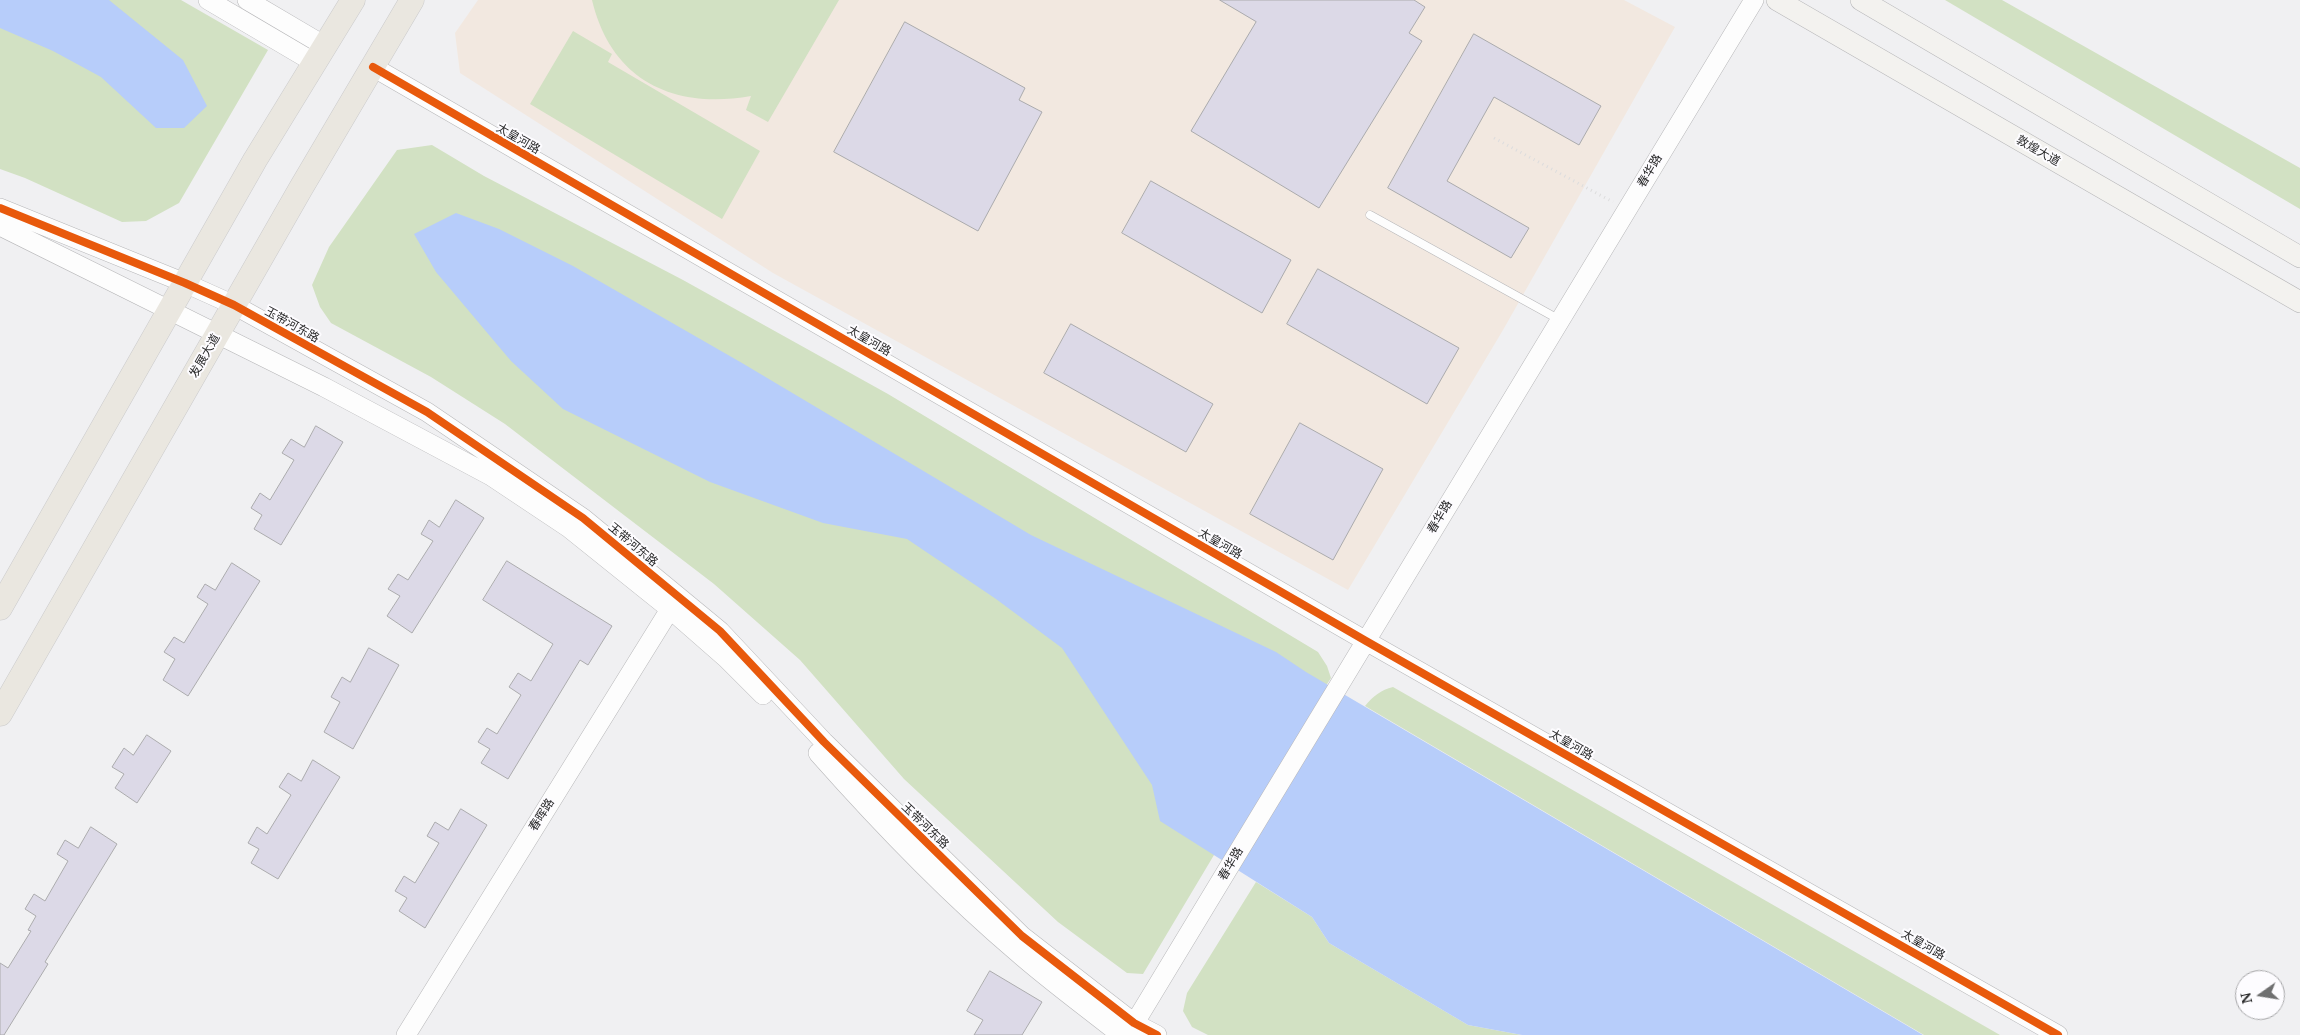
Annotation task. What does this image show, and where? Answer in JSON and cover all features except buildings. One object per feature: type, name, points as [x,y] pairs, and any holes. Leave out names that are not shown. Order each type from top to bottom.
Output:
[{"type":"main road","points":[[0,608],[255,160],[353,0]]},
{"type":"main road","name":"发展大道","points":[[0,714],[234,305],[412,0]]},
{"type":"main road","name":"敦煌大道","points":[[1777,0],[2300,302]]},
{"type":"main road","points":[[1860,0],[2300,257]]},
{"type":"street","points":[[208,0],[320,54]]},
{"type":"street","points":[[247,0],[320,54]]},
{"type":"street","name":"春华路","points":[[1127,1031],[1223,879],[1344,675],[1754,0]]},
{"type":"street","name":"太皇河路","points":[[372,68],[1366,641],[2058,1035]]},
{"type":"street","name":"玉带河东路","points":[[0,208],[185,283],[234,305],[427,412],[583,518],[674,602]]},
{"type":"street","name":"玉带河东路","points":[[0,226],[218,333],[491,476],[674,602],[720,631],[824,742],[1022,936],[1127,1031],[1157,1035]]},
{"type":"street","name":"春晖路","points":[[406,1035],[674,602]]},
{"type":"lane","points":[[1370,215],[1560,320]]},
{"type":"path","points":[[1494,138],[1627,210]]},
{"type":"shaded area","points":[[478,0],[1624,0],[1675,27],[1503,330],[1348,590],[773,273],[460,73],[455,33]]},
{"type":"green space","points":[[0,0],[181,0],[268,50],[179,203],[146,221],[122,222],[25,178],[0,169]]},
{"type":"green space","points":[[592,0],[839,0],[768,122],[746,110],[751,96],[723,99],[696,98],[671,93],[649,83],[630,69],[614,51],[601,28]]},
{"type":"green space","points":[[1945,0],[2002,0],[2300,168],[2300,209]]},
{"type":"green space","points":[[573,31],[612,54],[608,62],[760,151],[722,219],[530,104]]},
{"type":"green space","points":[[432,145],[484,176],[683,280],[888,394],[1318,652],[1327,666],[1331,678],[1214,855],[1143,974],[1127,973],[1058,922],[904,779],[800,660],[714,584],[505,424],[431,377],[331,323],[320,307],[312,285],[329,247],[397,150]]},
{"type":"green space","points":[[1393,687],[2000,1035],[1924,1035],[1365,706],[1378,694]]},
{"type":"green space","points":[[1256,882],[1312,917],[1329,943],[1468,1025],[1522,1035],[1208,1035],[1192,1027],[1183,1011],[1187,993]]},
{"type":"water","points":[[0,0],[109,0],[183,60],[207,106],[184,128],[156,128],[101,77],[53,51],[0,28]]},
{"type":"water","points":[[456,213],[499,229],[573,266],[742,363],[1031,535],[1276,652],[1306,672],[1923,1035],[1522,1035],[1468,1025],[1329,943],[1312,917],[1160,821],[1152,785],[1062,648],[996,599],[907,539],[823,523],[710,482],[563,409],[511,361],[436,272],[414,234]]},
{"type":"cycle path","points":[[373,67],[1366,641],[2058,1035]]},
{"type":"cycle path","points":[[0,208],[185,283],[234,305],[427,412],[583,518],[720,631],[824,742],[1022,936],[1134,1023],[1157,1035]]}]
